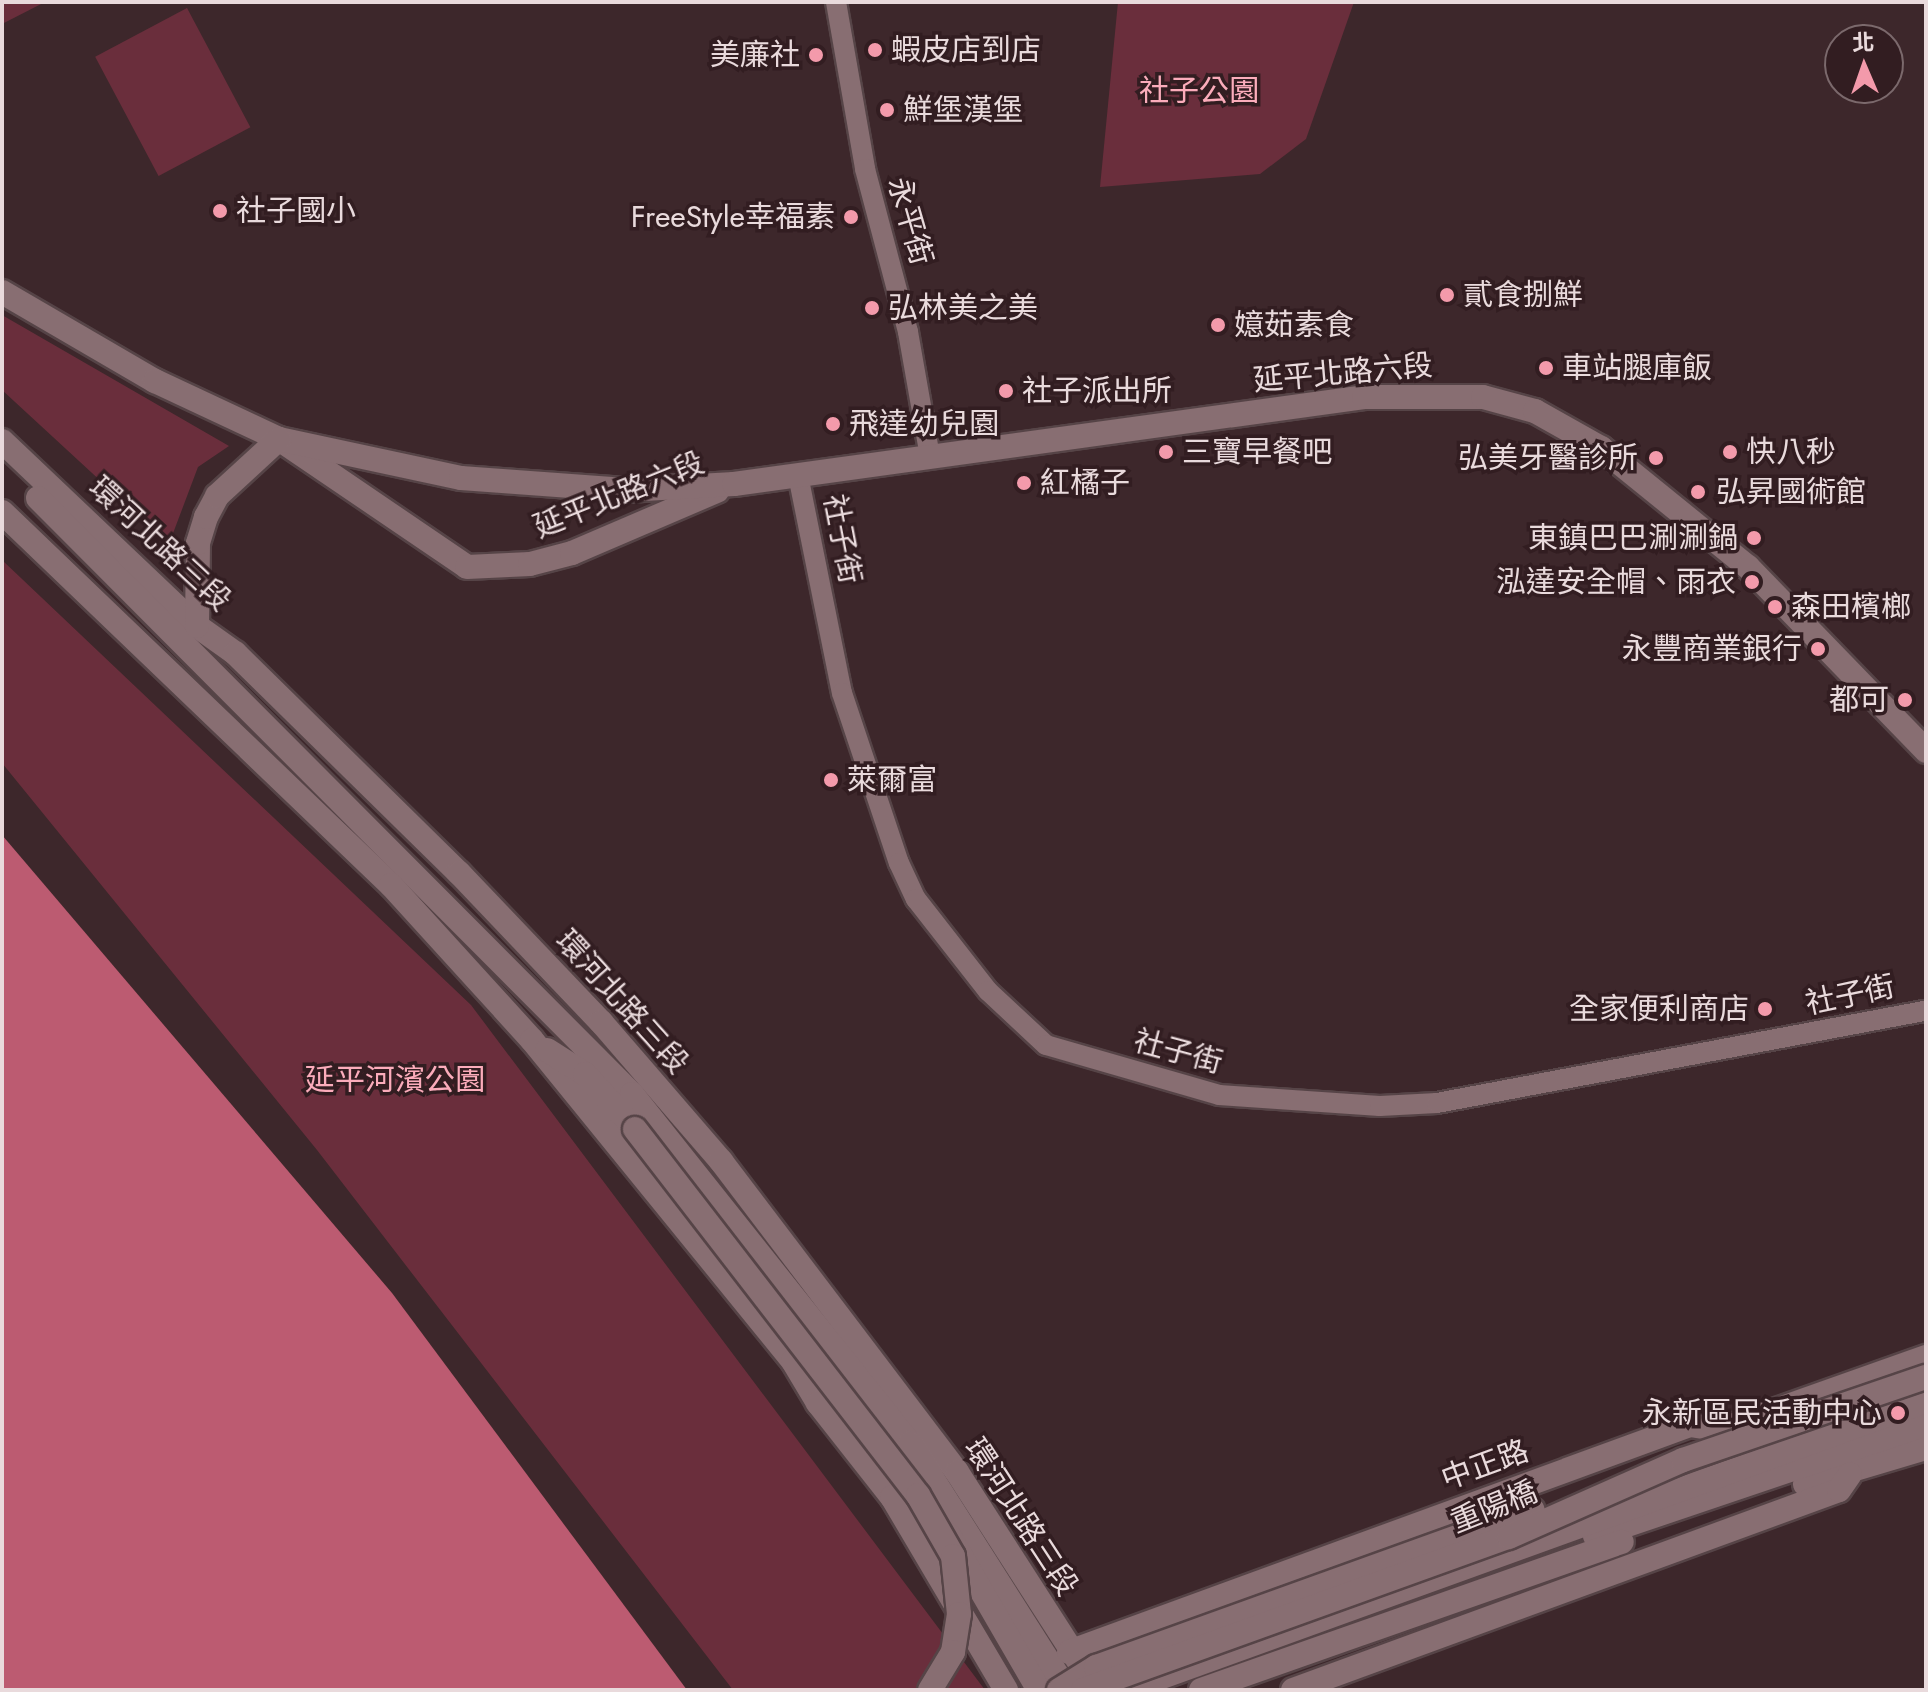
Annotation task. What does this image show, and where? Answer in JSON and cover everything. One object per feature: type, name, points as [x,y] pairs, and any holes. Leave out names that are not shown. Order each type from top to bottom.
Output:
[{"type":"main road","name":"延平北路六段","points":[[2,292],[155,381],[279,439],[467,567],[530,564],[572,553],[734,484]]},
{"type":"main road","name":"延平北路六段","points":[[279,439],[469,479],[626,490],[734,484],[1379,396],[1483,397],[1535,411],[1601,448],[1748,567],[1926,751]]},
{"type":"main road","points":[[197,626],[198,543],[206,517],[217,496],[279,439]]},
{"type":"main road","name":"環河北路三段","points":[[2,441],[197,626],[235,653],[459,873],[601,1022],[721,1161],[957,1472],[1069,1652],[1097,1690]]},
{"type":"main road","points":[[2,463],[193,649],[632,1094],[910,1443],[1067,1690]]},
{"type":"main road","points":[[2,512],[391,885],[532,1040],[793,1361],[818,1403],[892,1497],[1006,1690]]},
{"type":"main road","points":[[532,1040],[585,1074],[635,1129],[918,1495],[953,1556],[959,1614],[953,1652],[930,1690]]},
{"type":"main road","name":"中正路","points":[[1069,1652],[1690,1425],[1720,1430],[1926,1357]]},
{"type":"main road","points":[[793,1361],[829,1392],[951,1537],[1039,1690]]},
{"type":"main road","name":"重陽橋","points":[[1083,1690],[1509,1537],[1683,1460],[1926,1377]]},
{"type":"main road","points":[[1126,1690],[1926,1401]]},
{"type":"main road","name":"重陽橋","points":[[1150,1690],[1524,1557],[1695,1506],[1926,1424]]},
{"type":"main road","points":[[1059,1690],[1096,1667],[1656,1466],[1720,1430]]},
{"type":"main road","points":[[1201,1690],[1728,1504],[1752,1503],[1830,1475],[1850,1474],[1926,1448]]},
{"type":"main road","points":[[1293,1690],[1839,1490],[1850,1474]]},
{"type":"main road","points":[[1069,1652],[1076,1690]]},
{"type":"street","name":"永平街","points":[[836,2],[865,169],[908,332],[930,457]]},
{"type":"street","name":"社子街","points":[[798,475],[842,693],[899,863],[916,899],[988,991],[1046,1045],[1219,1095],[1380,1106],[1437,1103],[1926,1011]]},
{"type":"green space","points":[[2,2],[45,2],[2,24]]},
{"type":"green space","name":"社子公園","points":[[1118,2],[1354,2],[1306,139],[1260,174],[1100,187]]},
{"type":"green space","points":[[187,8],[250,127],[159,176],[95,57]]},
{"type":"green space","points":[[2,315],[229,446],[198,467],[169,544],[2,390]]},
{"type":"green space","name":"延平河濱公園","points":[[2,560],[471,1005],[985,1690],[733,1690],[317,1150],[2,763]]},
{"type":"shaded area","points":[[2,835],[392,1293],[687,1690],[2,1690]]},
{"type":"place","name":"蝦皮店到店","points":[[875,50]]},
{"type":"place","name":"美廉社","points":[[816,55]]},
{"type":"place","name":"鮮堡漢堡","points":[[887,110]]},
{"type":"place","name":"社子國小","points":[[220,211]]},
{"type":"place","name":"FreeStyle幸福素","points":[[851,217]]},
{"type":"place","name":"貳食捌鮮","points":[[1447,295]]},
{"type":"place","name":"弘林美之美","points":[[872,308]]},
{"type":"place","name":"嬑茹素食","points":[[1218,325]]},
{"type":"place","name":"車站腿庫飯","points":[[1546,368]]},
{"type":"place","name":"社子派出所","points":[[1006,391]]},
{"type":"place","name":"飛達幼兒園","points":[[833,424]]},
{"type":"place","name":"三寶早餐吧","points":[[1166,452]]},
{"type":"place","name":"快八秒","points":[[1730,452]]},
{"type":"place","name":"弘美牙醫診所","points":[[1656,458]]},
{"type":"place","name":"紅橘子","points":[[1024,483]]},
{"type":"place","name":"弘昇國術館","points":[[1698,492]]},
{"type":"place","name":"東鎮巴巴涮涮鍋","points":[[1754,538]]},
{"type":"place","name":"泓達安全帽、雨衣","points":[[1752,582]]},
{"type":"place","name":"森田檳榔","points":[[1775,607]]},
{"type":"place","name":"永豐商業銀行","points":[[1818,649]]},
{"type":"place","name":"都可","points":[[1905,700]]},
{"type":"place","name":"萊爾富","points":[[831,780]]},
{"type":"place","name":"全家便利商店","points":[[1765,1009]]},
{"type":"place","name":"永新區民活動中心","points":[[1898,1413]]}]
